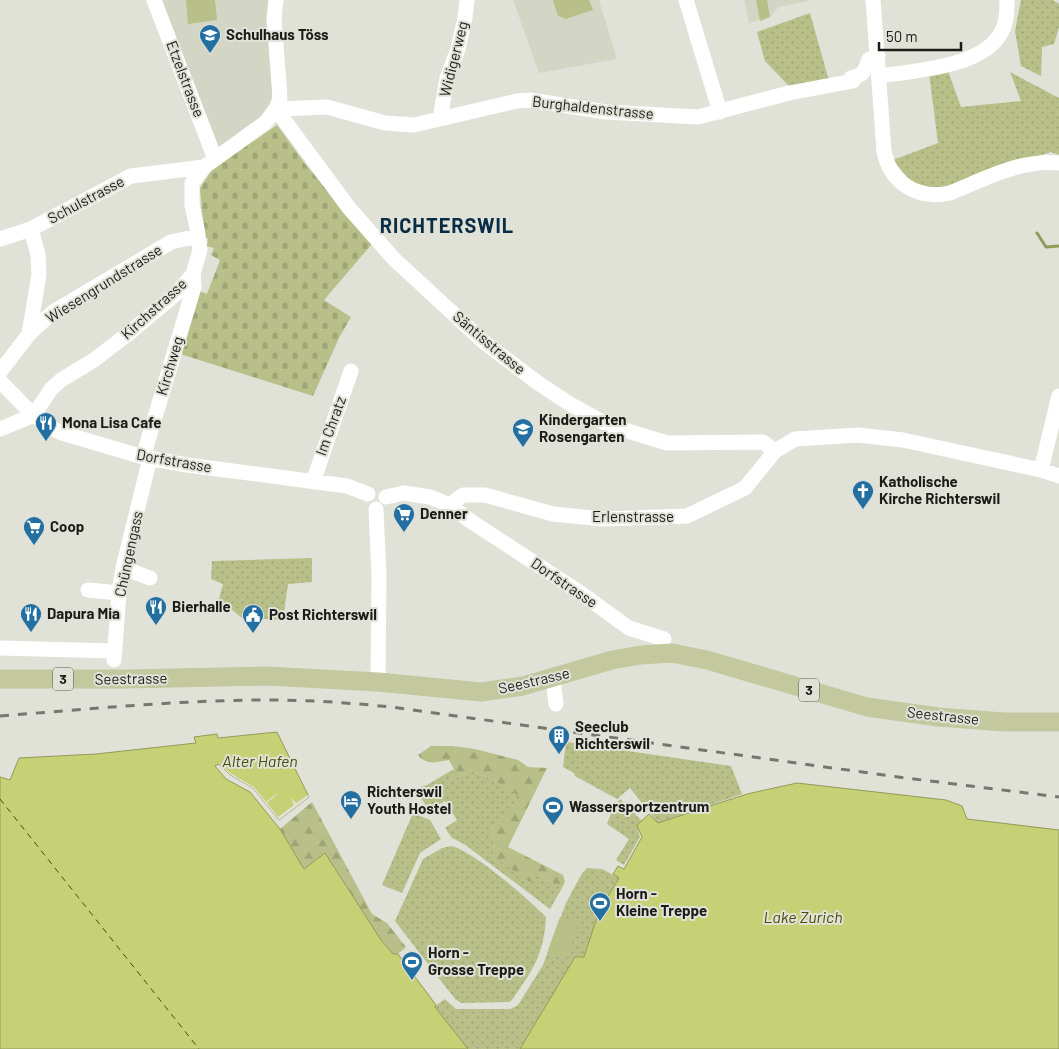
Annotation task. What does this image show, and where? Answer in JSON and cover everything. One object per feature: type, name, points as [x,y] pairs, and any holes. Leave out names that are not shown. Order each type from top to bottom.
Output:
[{"type":"main road","name":"Seestrasse","points":[[0,679],[86,680],[267,676],[378,682],[482,692],[523,686],[612,660],[641,655],[672,653],[707,660],[867,706],[938,717],[1004,722],[1059,722]]},
{"type":"street","name":"Etzelstrasse","points":[[154,0],[210,162]]},
{"type":"street","points":[[276,0],[274,18],[280,98],[276,109]]},
{"type":"street","name":"Widigerweg","points":[[440,119],[447,78],[458,49],[467,0]]},
{"type":"street","points":[[686,0],[720,112]]},
{"type":"street","points":[[873,0],[886,160],[894,176],[900,182],[912,190],[927,195],[941,195],[1031,163],[1059,163]]},
{"type":"street","points":[[879,76],[952,64],[977,54],[994,43],[1003,30],[1007,0]]},
{"type":"street","name":"Burghaldenstrasse","points":[[276,109],[327,107],[385,123],[414,125],[524,100],[606,112],[698,117],[789,92],[851,81],[851,78],[864,72],[870,59],[878,56]]},
{"type":"street","name":"Kirchstrasse","points":[[34,415],[51,389],[61,380],[94,360],[128,334],[176,293],[193,274],[200,250],[192,205],[192,183],[210,162],[266,122],[276,109]]},
{"type":"street","name":"Säntisstrasse","points":[[276,109],[349,208],[394,259],[485,343],[538,383],[570,404],[608,425],[667,443],[763,442],[775,451]]},
{"type":"street","name":"Schulstrasse","points":[[0,239],[31,229],[131,176],[210,162]]},
{"type":"street","points":[[29,334],[39,275],[38,255],[31,229]]},
{"type":"street","name":"Wiesengrundstrasse","points":[[0,372],[29,334],[53,312],[171,242],[198,236]]},
{"type":"street","name":"Kirchweg","points":[[147,457],[194,287],[193,274]]},
{"type":"street","name":"Im Chratz","points":[[313,482],[351,371]]},
{"type":"street","name":"Dorfstrasse","points":[[0,381],[34,415],[52,429],[147,457],[187,465],[347,486],[368,494],[372,490],[378,489],[386,497],[404,493],[430,497],[450,506],[582,594],[629,628],[664,639]]},
{"type":"street","points":[[1041,470],[1059,396]]},
{"type":"street","points":[[0,429],[34,415]]},
{"type":"street","name":"Erlenstrasse","points":[[450,506],[463,495],[485,495],[553,514],[603,519],[687,516],[745,488],[775,451],[795,439],[858,435],[902,440],[1041,470],[1059,476]]},
{"type":"street","name":"Chüngengass","points":[[0,648],[115,655],[119,593],[123,568],[147,457]]},
{"type":"street","points":[[368,494],[367,504],[376,509],[384,506],[386,497]]},
{"type":"street","points":[[376,509],[379,575],[378,682]]},
{"type":"street","points":[[123,568],[150,578]]},
{"type":"street","points":[[88,590],[119,593]]},
{"type":"street","points":[[552,678],[556,704]]},
{"type":"shaded area","points":[[160,0],[269,0],[273,89],[271,101],[257,122],[220,146],[218,144]]},
{"type":"shaded area","points":[[513,0],[599,0],[617,59],[539,73]]},
{"type":"shaded area","points":[[744,0],[812,0],[779,7],[770,17],[749,23]]},
{"type":"green space","points":[[186,0],[215,0],[217,20],[188,24]]},
{"type":"green space","points":[[553,0],[589,0],[593,10],[566,19],[558,16]]},
{"type":"green space","points":[[756,0],[767,0],[770,17],[760,21]]},
{"type":"green space","points":[[1021,0],[1053,0],[1059,4],[1059,27],[1054,44],[1042,47],[1041,76],[1021,66],[1015,31]]},
{"type":"green space","points":[[810,13],[829,81],[792,89],[765,61],[757,32]]},
{"type":"green space","points":[[948,71],[961,107],[1021,101],[1010,72],[1059,98],[1059,155],[1051,152],[1001,168],[942,191],[912,183],[893,160],[938,143],[929,73]]},
{"type":"green space","points":[[277,125],[306,165],[372,244],[324,300],[351,317],[339,338],[313,396],[177,353],[197,290],[207,294],[220,260],[211,255],[214,248],[207,246],[208,239],[204,236],[200,188],[212,170]]},
{"type":"green space","points":[[312,558],[312,582],[288,584],[283,620],[242,618],[219,599],[223,584],[211,579],[212,561]]},
{"type":"green space","points":[[566,742],[731,766],[742,794],[658,823],[630,788],[617,799],[575,776],[574,773],[563,767]]},
{"type":"green space","points":[[431,746],[475,749],[518,760],[528,767],[547,768],[508,847],[563,875],[565,882],[562,888],[538,875],[530,882],[494,857],[492,828],[521,797],[490,778],[471,771],[451,780],[454,769],[449,760],[428,762],[418,755]]},
{"type":"green space","points":[[454,769],[451,780],[471,771],[490,778],[522,797],[492,828],[494,857],[538,875],[562,888],[550,909],[464,844],[452,838],[445,828],[457,820],[445,801],[429,810],[415,789],[427,785]]},
{"type":"green space","points":[[620,799],[642,821],[637,825],[640,837],[624,865],[616,860],[629,839],[607,824],[613,808]]},
{"type":"green space","points":[[312,802],[372,914],[387,923],[406,947],[398,954],[393,954],[381,940],[325,853],[304,869],[280,829]]},
{"type":"green space","points":[[413,813],[430,820],[441,839],[420,853],[402,893],[382,885]]},
{"type":"green space","points":[[452,846],[488,867],[546,917],[540,952],[526,980],[509,1002],[461,1003],[455,999],[395,921],[423,859],[442,848]]},
{"type":"green space","points":[[587,868],[602,869],[619,878],[599,911],[584,957],[575,958],[520,1049],[468,1049],[434,1007],[445,999],[456,1009],[510,1009],[518,1005],[543,965],[566,903],[581,875]]},
{"type":"green space","points":[[560,917],[579,924],[566,960],[547,953]]},
{"type":"water","name":"Alter Hafen","points":[[277,732],[309,797],[279,820],[253,788],[229,774],[219,764],[215,766],[226,779],[250,792],[280,829],[304,869],[325,853],[381,940],[393,954],[398,954],[436,1005],[435,1007],[468,1049],[0,1049],[0,777],[10,780],[19,758],[96,754],[196,743],[194,737],[217,734],[218,738]]},
{"type":"water","name":"Lake Zurich","points":[[797,783],[946,800],[962,806],[967,819],[1059,830],[1059,1049],[520,1049],[575,957],[584,957],[599,911],[619,878],[613,874],[618,866],[624,869],[642,837],[637,825],[649,814],[658,823],[747,794]]},
{"type":"pier","points":[[219,763],[230,773],[254,787],[266,802],[276,794],[267,803],[278,817],[294,805],[291,797],[296,803],[308,795],[309,797],[279,820],[253,788],[229,774]]},
{"type":"waterway","points":[[1037,233],[1046,247],[1059,246]]},
{"type":"ferry route","points":[[0,799],[199,1049]]},
{"type":"railway","points":[[0,716],[135,705],[236,700],[346,703],[391,707],[898,777],[1059,797]]},
{"type":"place","name":"Schulhaus Töss","points":[[210,54]]},
{"type":"place","name":"Mona Lisa Cafe","points":[[46,442]]},
{"type":"place","name":"Kindergarten Rosengarten","points":[[523,448]]},
{"type":"place","name":"Katholische Kirche Richterswil","points":[[863,510]]},
{"type":"place","name":"Denner","points":[[404,533]]},
{"type":"place","name":"Coop","points":[[34,546]]},
{"type":"place","name":"Bierhalle","points":[[156,626]]},
{"type":"place","name":"Dapura Mia","points":[[31,633]]},
{"type":"place","name":"Post Richterswil","points":[[253,634]]},
{"type":"place","name":"Seeclub Richterswil","points":[[559,755]]},
{"type":"place","name":"Richterswil Youth Hostel","points":[[351,820]]},
{"type":"place","name":"Wassersportzentrum","points":[[553,826]]},
{"type":"place","name":"Horn - Kleine Treppe","points":[[600,922]]},
{"type":"place","name":"Horn - Grosse Treppe","points":[[412,981]]},
{"type":"district","name":"RICHTERSWIL","points":[[447,226]]}]
